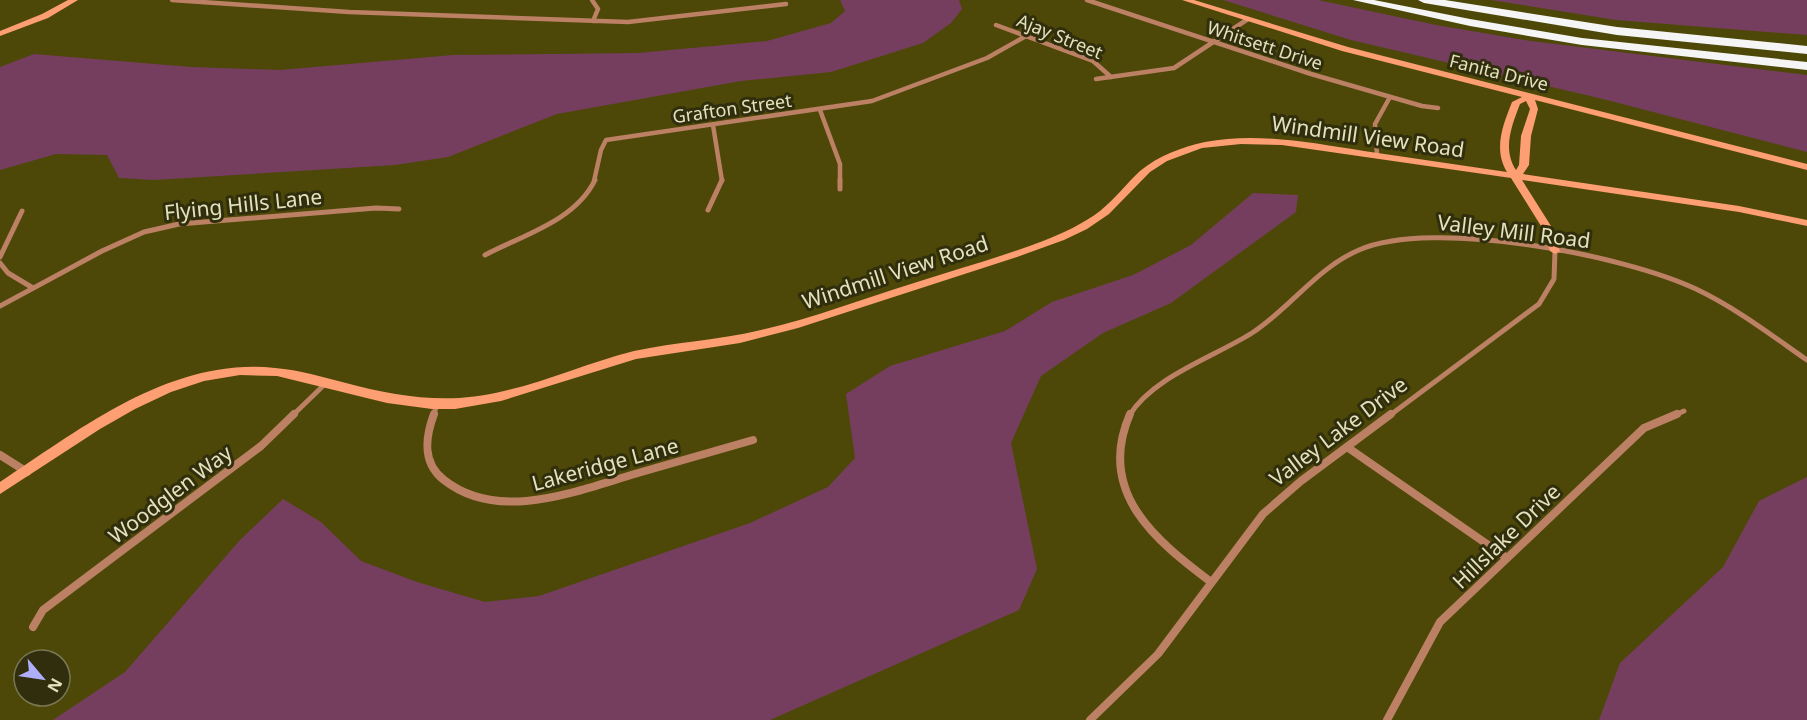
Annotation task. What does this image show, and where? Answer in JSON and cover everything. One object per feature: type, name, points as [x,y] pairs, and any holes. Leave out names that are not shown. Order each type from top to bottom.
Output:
[{"type":"highway","points":[[1359,0],[1548,36],[1721,58],[1807,66]]},
{"type":"highway","points":[[1424,0],[1606,30],[1807,50]]},
{"type":"street","points":[[0,34],[45,16],[74,0]]},
{"type":"street","points":[[172,0],[349,12],[593,21],[659,20],[786,4]]},
{"type":"street","points":[[592,0],[598,9],[593,21]]},
{"type":"street","name":"Whitsett Drive","points":[[1087,0],[1214,44],[1390,97],[1438,108]]},
{"type":"street","name":"Fanita Drive","points":[[1186,0],[1345,49],[1807,167]]},
{"type":"street","points":[[1096,79],[1174,68],[1248,20]]},
{"type":"street","name":"Ajay Street","points":[[996,25],[1093,61],[1111,76]]},
{"type":"street","name":"Grafton Street","points":[[485,255],[543,227],[581,200],[596,178],[601,146],[606,140],[872,101],[987,58],[1026,36]]},
{"type":"street","points":[[1377,156],[1375,124],[1390,97]]},
{"type":"street","points":[[1517,176],[1524,165],[1526,136],[1534,109],[1529,97]]},
{"type":"street","name":"Valley Lake Drive","points":[[1090,720],[1158,654],[1263,514],[1347,447],[1539,304],[1548,293],[1555,279],[1555,251],[1546,226],[1526,197],[1517,176],[1507,164],[1504,136],[1516,102],[1529,97]]},
{"type":"street","points":[[819,110],[840,164],[840,189]]},
{"type":"street","points":[[708,210],[723,178],[713,125]]},
{"type":"street","name":"Windmill View Road","points":[[0,489],[134,404],[184,383],[225,373],[263,370],[326,382],[412,403],[437,405],[496,399],[637,355],[773,332],[1056,240],[1104,213],[1154,165],[1194,148],[1231,142],[1272,141],[1739,209],[1807,223]]},
{"type":"street","name":"Flying Hills Lane","points":[[0,306],[126,240],[179,224],[376,208],[399,209]]},
{"type":"street","points":[[0,257],[22,211]]},
{"type":"street","name":"Valley Mill Road","points":[[1211,582],[1147,529],[1125,489],[1120,464],[1121,441],[1128,418],[1141,398],[1166,381],[1244,339],[1285,310],[1330,265],[1362,247],[1387,240],[1431,236],[1463,237],[1629,264],[1686,284],[1737,311],[1807,360]]},
{"type":"street","points":[[0,263],[9,273],[33,288]]},
{"type":"street","name":"Woodglen Way","points":[[33,627],[43,610],[261,446],[326,382]]},
{"type":"street","name":"Lakeridge Lane","points":[[437,405],[428,425],[426,445],[437,473],[464,493],[504,502],[550,498],[753,440]]},
{"type":"street","name":"Hillslake Drive","points":[[1387,720],[1440,622],[1644,428],[1684,411]]},
{"type":"street","points":[[1347,447],[1507,558]]},
{"type":"street","points":[[0,455],[27,472]]},
{"type":"shaded area","points":[[840,0],[959,0],[962,9],[951,23],[923,43],[831,72],[741,81],[557,114],[448,157],[395,165],[154,180],[119,178],[107,155],[56,154],[0,170],[0,67],[34,54],[191,67],[280,70],[453,55],[638,53],[767,41],[831,23],[845,11]]},
{"type":"shaded area","points":[[1223,0],[1318,0],[1436,25],[1531,41],[1807,75],[1807,152],[1603,99],[1351,40]]},
{"type":"shaded area","points":[[1491,0],[1807,0],[1807,35],[1616,20]]},
{"type":"shaded area","points":[[1253,193],[1298,195],[1296,212],[1171,303],[1103,333],[1041,376],[1011,443],[1037,569],[1019,610],[770,720],[53,720],[125,672],[240,540],[283,499],[321,522],[361,561],[417,582],[485,602],[539,596],[750,523],[828,487],[855,458],[846,394],[890,366],[1005,331],[1052,302],[1133,275],[1191,245]]},
{"type":"shaded area","points":[[1807,477],[1807,720],[1599,720],[1620,663],[1723,567],[1759,501]]}]
